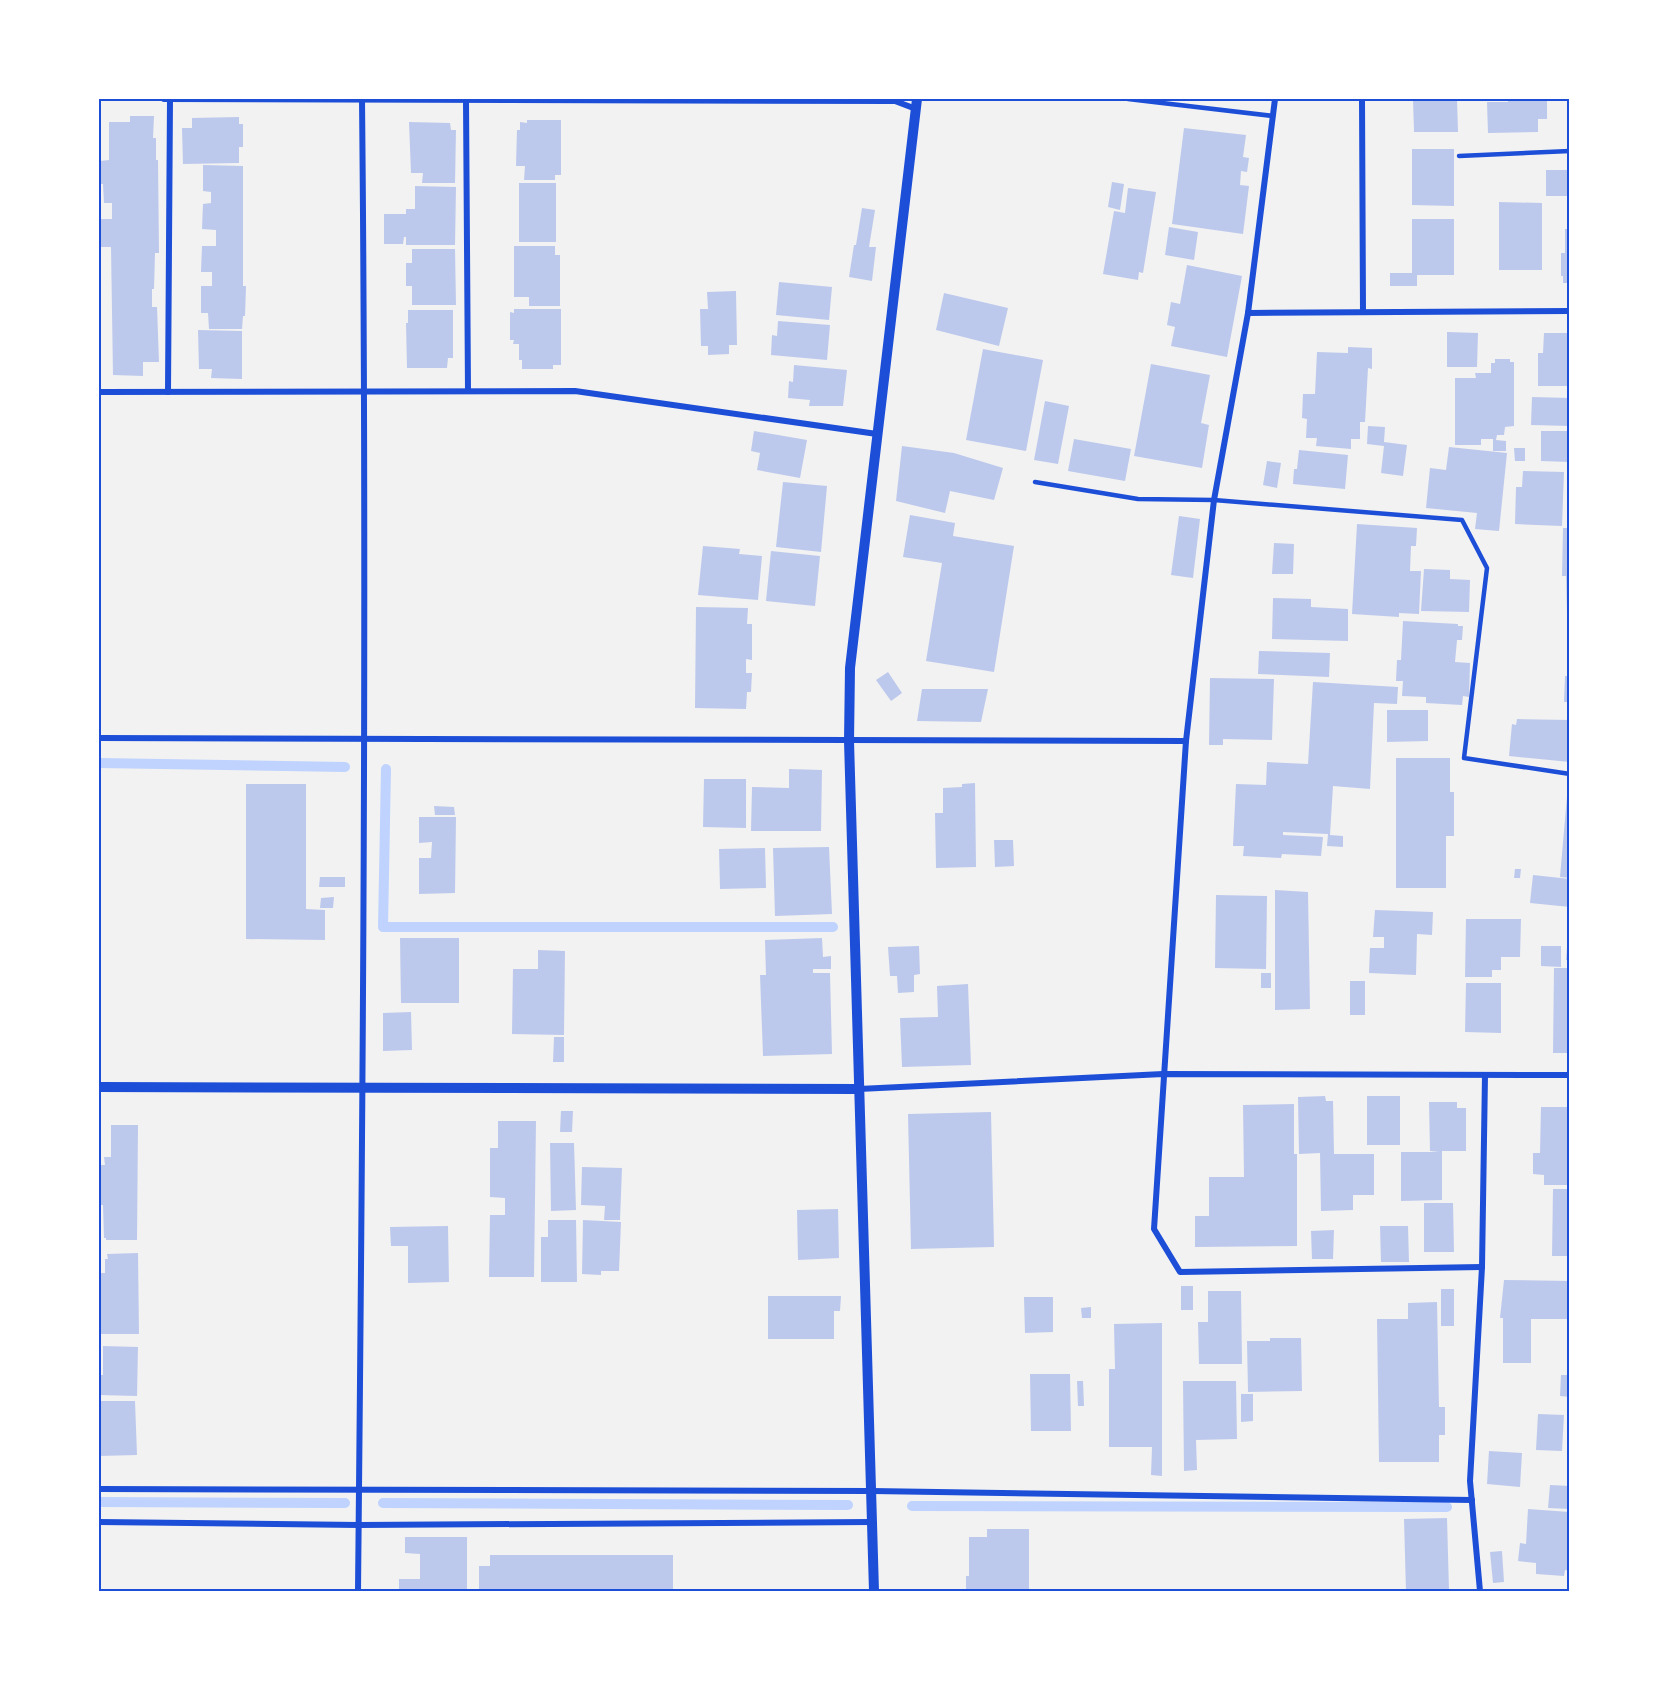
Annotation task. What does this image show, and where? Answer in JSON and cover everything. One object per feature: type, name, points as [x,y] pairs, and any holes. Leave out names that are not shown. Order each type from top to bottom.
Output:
[{"type":"street","points":[[164,99],[895,101],[916,104],[850,668],[849,741],[874,1591]]},
{"type":"street","points":[[168,392],[170,99]]},
{"type":"street","points":[[1275,99],[1248,313],[1214,500],[1186,741],[1154,1229],[1180,1272],[1482,1267]]},
{"type":"street","points":[[1362,99],[1363,312]]},
{"type":"street","points":[[358,1591],[365,391],[362,100]]},
{"type":"street","points":[[466,100],[468,391]]},
{"type":"street","points":[[1248,313],[1570,311]]},
{"type":"street","points":[[99,392],[576,391],[877,434]]},
{"type":"street","points":[[99,738],[1186,741]]},
{"type":"street","points":[[99,1087],[859,1089],[1163,1074],[1570,1075]]},
{"type":"street","points":[[1480,1591],[1470,1481],[1482,1267],[1485,1075]]},
{"type":"street","points":[[99,1489],[872,1491],[1472,1500]]},
{"type":"street","points":[[99,1522],[359,1525],[873,1522]]},
{"type":"lane","points":[[1128,99],[1273,116]]},
{"type":"lane","points":[[1458,156],[1570,151]]},
{"type":"lane","points":[[1035,482],[1138,499],[1214,500],[1462,520],[1487,568],[1464,759],[1570,774]]},
{"type":"building","points":[[1413,99],[1457,99],[1458,132],[1414,132]]},
{"type":"building","points":[[1508,99],[1547,99],[1547,119],[1538,119],[1538,132],[1488,133],[1487,102],[1508,102]]},
{"type":"building","points":[[130,116],[154,116],[153,138],[156,138],[156,160],[158,160],[159,253],[155,253],[152,307],[157,307],[159,362],[143,362],[143,376],[113,375],[111,247],[99,247],[100,219],[112,219],[112,203],[104,203],[103,184],[100,184],[100,161],[109,160],[109,122],[130,122]]},
{"type":"building","points":[[239,117],[239,124],[243,124],[243,147],[239,147],[239,163],[183,164],[182,128],[192,128],[192,118]]},
{"type":"building","points":[[527,120],[561,120],[561,175],[555,175],[555,180],[524,180],[525,166],[516,166],[517,130],[520,130],[520,122],[527,123]]},
{"type":"building","points":[[409,122],[450,123],[451,130],[456,130],[455,183],[422,183],[423,173],[411,173]]},
{"type":"building","points":[[1184,128],[1246,135],[1243,157],[1249,158],[1247,172],[1241,171],[1240,185],[1249,186],[1243,234],[1172,224]]},
{"type":"building","points":[[1412,149],[1454,149],[1454,206],[1412,205]]},
{"type":"building","points":[[203,165],[243,166],[243,286],[246,286],[242,329],[209,329],[208,313],[201,313],[201,286],[212,286],[212,272],[201,272],[202,246],[216,246],[216,230],[202,229],[203,204],[211,203],[211,192],[203,191]]},
{"type":"building","points":[[1546,170],[1570,170],[1570,196],[1546,196]]},
{"type":"building","points":[[1112,182],[1124,184],[1120,210],[1108,207]]},
{"type":"building","points":[[519,183],[556,183],[556,242],[519,242]]},
{"type":"building","points":[[415,186],[456,187],[455,245],[406,245],[406,237],[404,237],[403,244],[384,244],[384,214],[406,214],[406,209],[415,209]]},
{"type":"building","points":[[1128,188],[1156,192],[1143,273],[1139,272],[1138,280],[1103,274],[1114,211],[1125,213]]},
{"type":"building","points":[[1499,202],[1542,203],[1542,270],[1499,270]]},
{"type":"building","points":[[862,208],[875,210],[869,247],[876,247],[872,281],[849,277]]},
{"type":"building","points":[[1412,219],[1454,219],[1454,275],[1417,275],[1417,286],[1390,286],[1390,273],[1412,273]]},
{"type":"building","points":[[1169,227],[1198,232],[1194,260],[1165,255]]},
{"type":"building","points":[[1565,229],[1570,229],[1570,283],[1563,283],[1563,276],[1561,276],[1561,253],[1565,253]]},
{"type":"building","points":[[514,246],[555,246],[555,255],[560,255],[560,306],[529,306],[529,297],[514,297]]},
{"type":"building","points":[[412,249],[455,249],[456,305],[412,305],[412,286],[406,286],[406,263],[412,263]]},
{"type":"building","points":[[1187,265],[1242,276],[1227,357],[1171,346],[1175,327],[1167,325],[1171,302],[1180,304]]},
{"type":"building","points":[[779,282],[832,287],[829,320],[776,315]]},
{"type":"building","points":[[736,291],[737,345],[729,345],[729,354],[708,355],[708,346],[701,346],[700,309],[708,309],[707,292]]},
{"type":"building","points":[[944,293],[1008,308],[999,346],[936,330]]},
{"type":"building","points":[[514,309],[561,309],[561,365],[553,365],[553,369],[522,369],[522,360],[519,360],[519,344],[513,344],[514,340],[510,340],[510,312],[514,313]]},
{"type":"building","points":[[408,310],[453,310],[453,358],[448,358],[447,368],[407,368]]},
{"type":"building","points":[[778,321],[830,325],[827,360],[771,355],[772,335],[777,336]]},
{"type":"building","points":[[198,330],[242,331],[242,379],[211,378],[212,369],[199,369]]},
{"type":"building","points":[[1447,332],[1478,333],[1477,367],[1447,367]]},
{"type":"building","points":[[1544,333],[1570,333],[1570,386],[1538,386],[1538,353],[1543,353]]},
{"type":"building","points":[[1348,347],[1372,348],[1372,369],[1368,368],[1365,422],[1360,422],[1360,439],[1351,439],[1351,449],[1316,446],[1317,438],[1306,438],[1307,419],[1302,418],[1303,394],[1315,394],[1317,352],[1348,353]]},
{"type":"building","points":[[983,349],[1043,360],[1026,451],[966,440]]},
{"type":"building","points":[[1495,359],[1510,359],[1510,362],[1514,362],[1514,426],[1505,427],[1504,435],[1497,435],[1496,440],[1506,441],[1506,451],[1493,451],[1493,439],[1481,439],[1481,445],[1455,445],[1455,378],[1476,378],[1475,373],[1491,373],[1491,363],[1495,363]]},
{"type":"building","points":[[1151,364],[1210,375],[1201,423],[1209,425],[1202,468],[1134,456]]},
{"type":"building","points":[[794,365],[847,370],[843,406],[809,406],[810,400],[788,398],[789,381],[793,382]]},
{"type":"building","points":[[1532,397],[1570,398],[1570,426],[1531,425]]},
{"type":"building","points":[[1045,401],[1069,406],[1058,464],[1034,460]]},
{"type":"building","points":[[1368,426],[1385,427],[1384,442],[1407,445],[1403,476],[1381,473],[1384,446],[1367,444]]},
{"type":"building","points":[[754,431],[807,440],[800,478],[757,470],[760,453],[751,451]]},
{"type":"building","points":[[1541,431],[1570,431],[1570,462],[1541,461]]},
{"type":"building","points":[[1074,439],[1131,449],[1125,481],[1068,471]]},
{"type":"building","points":[[902,446],[954,453],[1003,468],[994,500],[950,491],[945,513],[896,501]]},
{"type":"building","points":[[1449,447],[1507,453],[1499,531],[1475,529],[1477,513],[1426,508],[1430,468],[1446,470]]},
{"type":"building","points":[[1514,448],[1525,448],[1525,461],[1515,461]]},
{"type":"building","points":[[1299,450],[1348,455],[1345,489],[1293,484]]},
{"type":"building","points":[[1267,461],[1281,463],[1277,488],[1263,485]]},
{"type":"building","points":[[1523,471],[1564,472],[1562,526],[1515,524],[1516,487],[1522,487]]},
{"type":"building","points":[[783,482],[827,486],[821,552],[776,547]]},
{"type":"building","points":[[910,515],[955,523],[953,536],[1014,546],[994,672],[926,661],[942,563],[903,557]]},
{"type":"building","points":[[1179,516],[1200,519],[1193,578],[1171,575]]},
{"type":"building","points":[[1357,524],[1417,528],[1416,546],[1411,546],[1410,571],[1421,571],[1419,614],[1399,613],[1399,617],[1352,614]]},
{"type":"building","points":[[1563,528],[1570,528],[1570,613],[1567,613],[1566,576],[1562,576]]},
{"type":"building","points":[[1274,543],[1294,544],[1293,574],[1272,574]]},
{"type":"building","points":[[703,546],[740,549],[739,554],[762,556],[758,600],[698,595]]},
{"type":"building","points":[[771,551],[820,556],[815,606],[766,601]]},
{"type":"building","points":[[1424,569],[1450,570],[1450,579],[1470,580],[1469,612],[1421,611]]},
{"type":"building","points":[[1273,598],[1311,599],[1311,607],[1348,609],[1348,641],[1272,639]]},
{"type":"building","points":[[696,607],[748,608],[747,624],[752,624],[752,660],[746,659],[746,673],[752,673],[751,692],[747,692],[746,709],[695,708]]},
{"type":"building","points":[[1403,621],[1463,626],[1462,640],[1457,640],[1455,662],[1470,663],[1469,697],[1463,696],[1462,705],[1426,703],[1426,697],[1402,696],[1403,681],[1396,681],[1397,660],[1401,660]]},
{"type":"building","points":[[1259,651],[1330,653],[1329,677],[1258,674]]},
{"type":"building","points":[[888,672],[902,693],[891,701],[876,680]]},
{"type":"building","points":[[1565,676],[1570,676],[1570,702],[1564,702]]},
{"type":"building","points":[[1210,678],[1274,679],[1272,740],[1223,739],[1223,745],[1209,745]]},
{"type":"building","points":[[1313,682],[1398,687],[1397,704],[1374,703],[1370,789],[1333,786],[1330,835],[1343,836],[1343,847],[1327,846],[1328,834],[1283,832],[1283,835],[1323,837],[1321,856],[1282,854],[1281,858],[1243,856],[1244,846],[1233,846],[1236,784],[1266,785],[1267,762],[1308,764]]},
{"type":"building","points":[[922,689],[988,689],[981,722],[917,721]]},
{"type":"building","points":[[1387,710],[1428,710],[1428,741],[1387,742]]},
{"type":"building","points":[[1517,719],[1570,720],[1570,762],[1509,756],[1512,724],[1516,725]]},
{"type":"building","points":[[1396,758],[1450,758],[1450,792],[1454,792],[1454,836],[1446,836],[1446,888],[1396,888]]},
{"type":"building","points":[[789,769],[822,770],[821,831],[751,831],[752,787],[789,788]]},
{"type":"building","points":[[704,779],[746,779],[746,828],[703,827]]},
{"type":"building","points":[[975,783],[976,867],[936,868],[935,813],[943,813],[943,788],[962,787],[962,784]]},
{"type":"building","points":[[246,784],[306,784],[306,909],[325,910],[325,940],[246,939]]},
{"type":"building","points":[[1568,785],[1570,785],[1570,878],[1560,877]]},
{"type":"building","points":[[434,806],[454,807],[455,815],[435,815]]},
{"type":"building","points":[[419,817],[456,817],[455,893],[419,894],[419,858],[431,858],[432,842],[419,843]]},
{"type":"building","points":[[994,840],[1013,840],[1014,866],[995,867]]},
{"type":"building","points":[[829,847],[832,914],[775,916],[773,848]]},
{"type":"building","points":[[765,848],[766,888],[720,889],[719,849]]},
{"type":"building","points":[[1515,869],[1521,869],[1520,878],[1514,878]]},
{"type":"building","points":[[1533,875],[1570,879],[1570,907],[1530,903]]},
{"type":"building","points":[[320,877],[345,877],[345,887],[319,887]]},
{"type":"building","points":[[1275,890],[1308,892],[1310,1009],[1275,1010]]},
{"type":"building","points":[[1216,895],[1267,896],[1266,969],[1215,968]]},
{"type":"building","points":[[334,897],[333,908],[320,908],[321,898]]},
{"type":"building","points":[[1375,910],[1433,912],[1432,935],[1417,934],[1416,975],[1369,973],[1370,948],[1384,948],[1384,937],[1373,937]]},
{"type":"building","points":[[1466,919],[1521,919],[1520,957],[1501,957],[1501,970],[1492,970],[1492,977],[1465,977]]},
{"type":"building","points":[[1568,935],[1570,935],[1570,960],[1566,960]]},
{"type":"building","points":[[400,938],[459,938],[459,1003],[401,1003]]},
{"type":"building","points":[[822,938],[823,957],[831,956],[831,969],[813,969],[813,973],[830,973],[832,1054],[763,1056],[760,975],[766,975],[765,940]]},
{"type":"building","points":[[919,946],[920,974],[914,975],[914,992],[898,993],[897,976],[890,976],[888,947]]},
{"type":"building","points":[[1541,946],[1561,946],[1561,967],[1541,966]]},
{"type":"building","points":[[538,950],[565,951],[564,1035],[512,1034],[513,969],[538,969]]},
{"type":"building","points":[[1554,968],[1570,968],[1570,1053],[1553,1053]]},
{"type":"building","points":[[1261,973],[1271,973],[1271,988],[1261,988]]},
{"type":"building","points":[[1350,981],[1365,981],[1365,1015],[1350,1015]]},
{"type":"building","points":[[1466,983],[1501,983],[1501,1033],[1465,1032]]},
{"type":"building","points":[[968,984],[971,1065],[902,1067],[900,1018],[938,1017],[937,986]]},
{"type":"building","points":[[411,1012],[412,1050],[383,1051],[383,1013]]},
{"type":"building","points":[[554,1037],[564,1037],[564,1062],[553,1062]]},
{"type":"building","points":[[1325,1096],[1326,1101],[1333,1101],[1334,1154],[1374,1154],[1374,1195],[1353,1195],[1353,1210],[1321,1211],[1320,1153],[1299,1154],[1298,1097]]},
{"type":"building","points":[[1367,1096],[1400,1096],[1400,1145],[1367,1145]]},
{"type":"building","points":[[1429,1102],[1457,1102],[1457,1108],[1466,1108],[1466,1151],[1442,1151],[1442,1200],[1401,1201],[1401,1152],[1439,1152],[1430,1151]]},
{"type":"building","points":[[1294,1104],[1294,1154],[1297,1154],[1297,1246],[1195,1247],[1195,1216],[1209,1216],[1209,1177],[1244,1177],[1243,1105]]},
{"type":"building","points":[[1541,1107],[1570,1107],[1570,1185],[1544,1185],[1544,1175],[1533,1174],[1533,1153],[1540,1153]]},
{"type":"building","points":[[561,1111],[573,1111],[572,1132],[560,1132]]},
{"type":"building","points":[[991,1112],[994,1247],[911,1249],[908,1114]]},
{"type":"building","points":[[498,1121],[536,1121],[534,1277],[489,1277],[490,1215],[505,1215],[505,1198],[490,1197],[490,1148],[498,1148]]},
{"type":"building","points":[[111,1125],[138,1125],[137,1240],[106,1240],[104,1238],[103,1205],[99,1205],[99,1177],[101,1177],[101,1165],[105,1165],[104,1157],[111,1157]]},
{"type":"building","points":[[550,1143],[574,1143],[576,1210],[551,1211]]},
{"type":"building","points":[[582,1167],[622,1168],[620,1220],[604,1220],[605,1206],[581,1205]]},
{"type":"building","points":[[1553,1189],[1570,1189],[1570,1256],[1552,1256]]},
{"type":"building","points":[[1424,1203],[1453,1203],[1454,1252],[1424,1252]]},
{"type":"building","points":[[838,1209],[839,1258],[798,1260],[797,1210]]},
{"type":"building","points":[[548,1220],[576,1220],[577,1282],[541,1282],[541,1237],[548,1237]]},
{"type":"building","points":[[583,1220],[621,1222],[619,1271],[601,1271],[601,1275],[582,1274]]},
{"type":"building","points":[[448,1226],[449,1282],[408,1283],[408,1246],[391,1246],[390,1227]]},
{"type":"building","points":[[1380,1226],[1408,1226],[1409,1262],[1381,1262]]},
{"type":"building","points":[[1334,1230],[1333,1259],[1312,1259],[1311,1231]]},
{"type":"building","points":[[138,1253],[139,1334],[101,1334],[100,1273],[105,1273],[107,1254]]},
{"type":"building","points":[[1504,1280],[1570,1281],[1570,1319],[1531,1319],[1531,1363],[1503,1363],[1503,1318],[1500,1318]]},
{"type":"building","points":[[1181,1286],[1193,1286],[1193,1310],[1181,1310]]},
{"type":"building","points":[[1441,1289],[1454,1289],[1454,1326],[1441,1326]]},
{"type":"building","points":[[1208,1291],[1241,1291],[1242,1364],[1199,1364],[1198,1322],[1208,1322]]},
{"type":"building","points":[[768,1296],[841,1296],[840,1311],[834,1311],[834,1339],[768,1339]]},
{"type":"building","points":[[1024,1297],[1053,1297],[1053,1332],[1025,1333]]},
{"type":"building","points":[[1437,1302],[1439,1407],[1445,1407],[1445,1435],[1439,1435],[1439,1462],[1379,1462],[1377,1319],[1408,1319],[1408,1303]]},
{"type":"building","points":[[1091,1307],[1091,1318],[1082,1318],[1081,1308]]},
{"type":"building","points":[[1162,1323],[1162,1476],[1151,1475],[1152,1447],[1109,1447],[1109,1369],[1115,1369],[1114,1324]]},
{"type":"building","points":[[1270,1338],[1301,1338],[1302,1391],[1248,1392],[1247,1341],[1270,1341]]},
{"type":"building","points":[[103,1346],[138,1347],[137,1396],[99,1395],[99,1375],[103,1375]]},
{"type":"building","points":[[1030,1374],[1070,1374],[1071,1431],[1031,1431]]},
{"type":"building","points":[[1561,1375],[1570,1375],[1570,1397],[1560,1396]]},
{"type":"building","points":[[1077,1381],[1083,1381],[1084,1406],[1078,1406]]},
{"type":"building","points":[[1183,1381],[1236,1381],[1237,1439],[1196,1440],[1197,1470],[1184,1471]]},
{"type":"building","points":[[1241,1394],[1253,1394],[1253,1421],[1241,1422]]},
{"type":"building","points":[[99,1401],[135,1401],[137,1455],[99,1456]]},
{"type":"building","points":[[1538,1414],[1564,1415],[1562,1451],[1536,1450]]},
{"type":"building","points":[[1489,1451],[1522,1453],[1520,1487],[1487,1484]]},
{"type":"building","points":[[1550,1485],[1570,1486],[1570,1509],[1548,1508]]},
{"type":"building","points":[[1528,1509],[1569,1512],[1567,1546],[1570,1546],[1570,1571],[1565,1570],[1564,1576],[1536,1574],[1536,1563],[1518,1561],[1520,1543],[1526,1544]]},
{"type":"building","points":[[1447,1518],[1449,1590],[1406,1591],[1404,1519]]},
{"type":"building","points":[[987,1529],[1029,1529],[1029,1591],[966,1591],[966,1576],[969,1576],[969,1537],[987,1537]]},
{"type":"building","points":[[405,1537],[467,1537],[467,1591],[399,1591],[399,1579],[420,1579],[420,1554],[405,1553]]},
{"type":"building","points":[[1502,1551],[1504,1582],[1493,1583],[1490,1552]]},
{"type":"building","points":[[490,1555],[673,1555],[673,1591],[479,1591],[479,1566],[490,1566]]},
{"type":"waterway","points":[[99,763],[345,767]]},
{"type":"waterway","points":[[386,769],[383,927],[833,927]]},
{"type":"waterway","points":[[99,1502],[345,1503]]},
{"type":"waterway","points":[[383,1503],[848,1505]]},
{"type":"waterway","points":[[912,1506],[1447,1507]]}]
